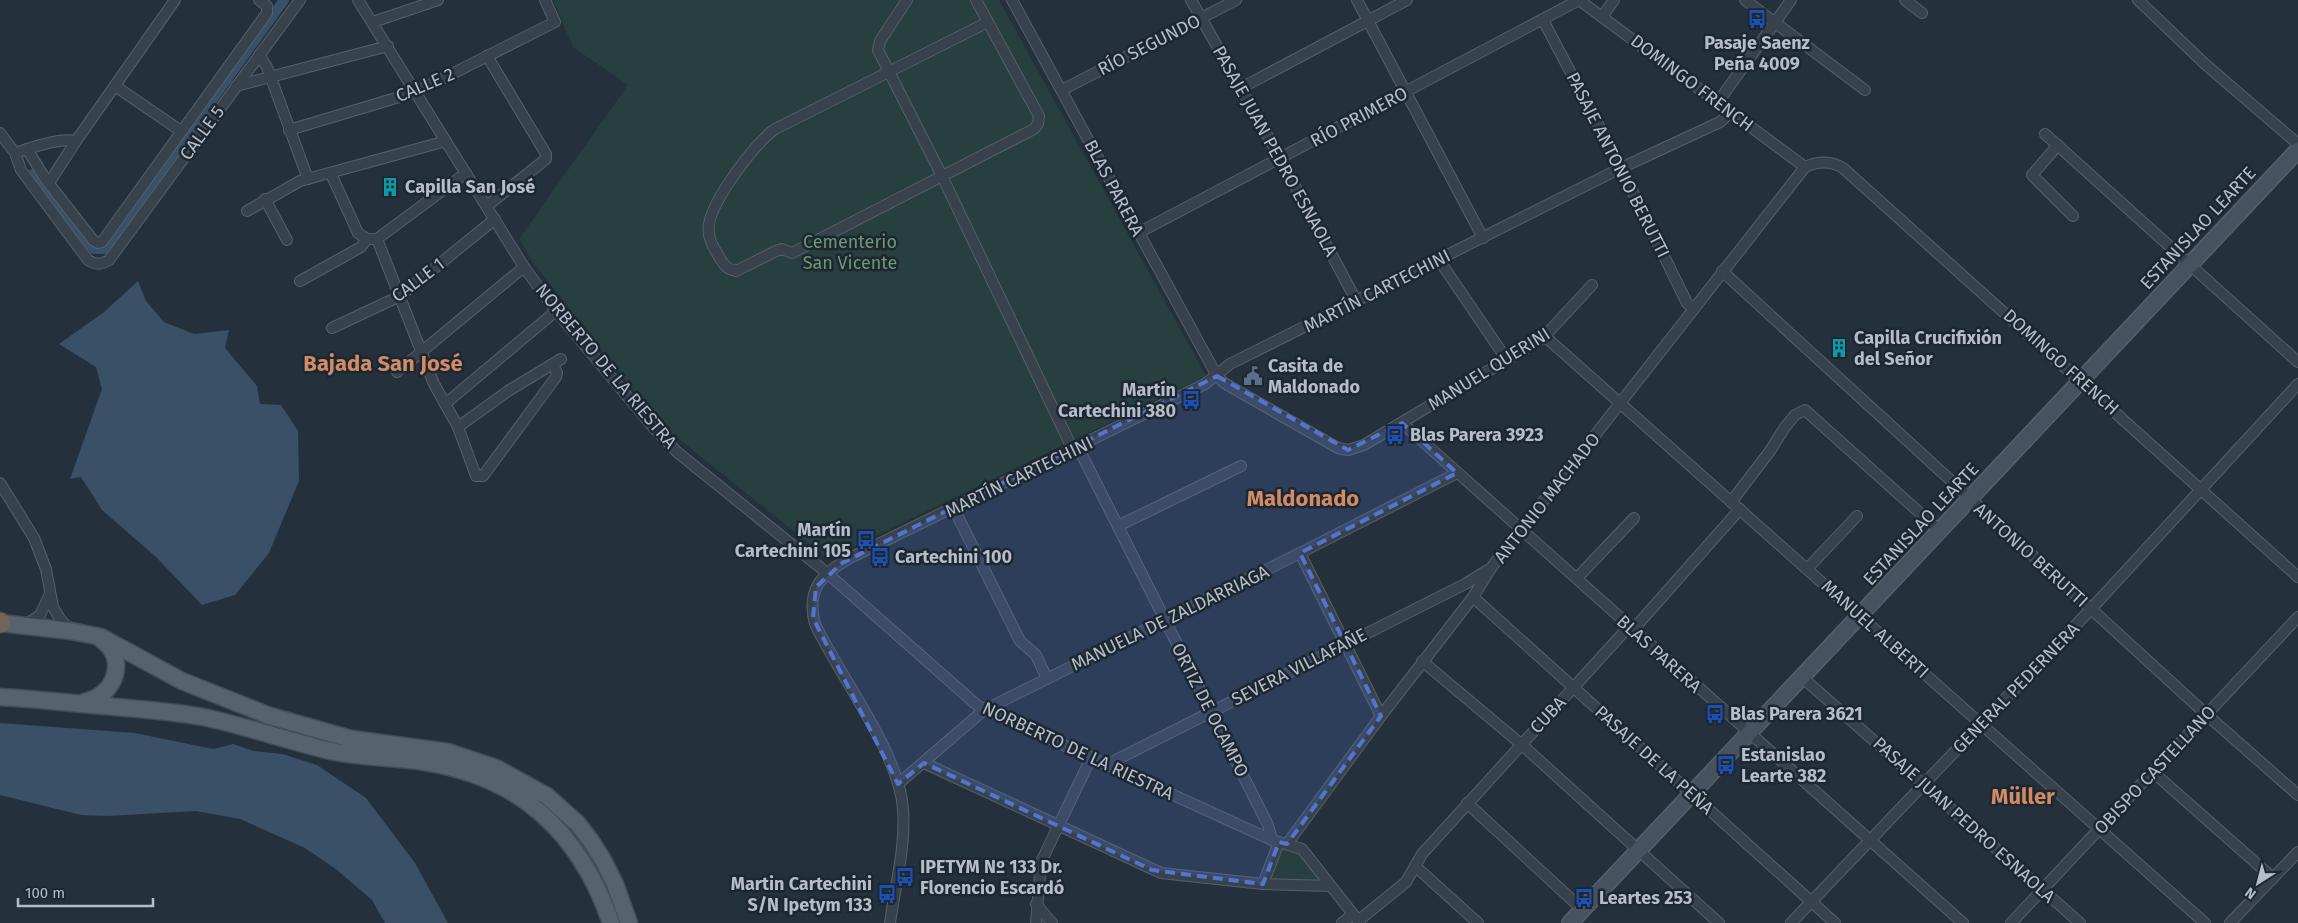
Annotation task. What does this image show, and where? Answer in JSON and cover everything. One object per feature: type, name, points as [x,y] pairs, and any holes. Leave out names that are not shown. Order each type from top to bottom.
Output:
[{"type":"main road","points":[[0,622],[93,634],[110,641],[182,681],[248,708],[351,739],[429,749],[468,757],[531,785],[562,808],[591,840],[615,884],[629,923]]},
{"type":"main road","points":[[75,703],[98,697],[108,690],[114,679],[116,666],[112,650],[103,640],[93,634]]},
{"type":"main road","points":[[0,697],[203,717],[335,752],[425,762],[481,777],[520,798],[559,828],[586,864],[597,884],[611,923]]},
{"type":"street","points":[[49,183],[76,141],[175,0]]},
{"type":"street","points":[[27,149],[49,183],[93,240],[98,243],[267,13],[267,6],[259,0]]},
{"type":"street","name":"CALLE 5","points":[[15,153],[21,170],[88,260],[95,264],[102,264],[109,260],[300,0]]},
{"type":"street","name":"NORBERTO DE LA RIESTRA","points":[[358,0],[524,267],[556,311],[664,439],[827,573],[984,710],[1279,842],[1302,849],[1356,920]]},
{"type":"street","points":[[373,22],[425,2],[438,0]]},
{"type":"street","name":"CALLE 2","points":[[289,130],[416,92],[555,22],[546,0]]},
{"type":"street","name":"ORTIZ DE OCAMPO","points":[[907,0],[878,45],[1076,449],[1118,526],[1210,712],[1268,825],[1279,842]]},
{"type":"street","points":[[976,0],[988,22],[1039,120],[1034,129],[792,253],[782,249],[736,271],[724,266],[712,246],[709,227],[712,211],[763,138],[775,130],[988,22]]},
{"type":"street","name":"BLAS PARERA","points":[[1012,0],[1217,376]]},
{"type":"street","name":"PASAJE JUAN PEDRO ESNAOLA","points":[[1191,0],[1280,158],[1357,302]]},
{"type":"street","name":"RÍO SEGUNDO","points":[[1062,90],[1236,0]]},
{"type":"street","points":[[1357,0],[1484,238]]},
{"type":"street","points":[[1241,88],[1407,0]]},
{"type":"street","name":"DOMINGO FRENCH","points":[[1579,0],[1804,167]]},
{"type":"street","name":"RÍO PRIMERO","points":[[1138,233],[1579,0]]},
{"type":"street","points":[[1602,17],[1614,0]]},
{"type":"street","points":[[1745,0],[1865,90]]},
{"type":"street","points":[[1718,102],[1791,0]]},
{"type":"street","points":[[1905,0],[1922,13]]},
{"type":"street","points":[[2138,0],[2212,70],[2298,144]]},
{"type":"street","name":"PASAJE ANTONIO BERUTTI","points":[[1543,20],[1621,168],[1687,303],[1694,309]]},
{"type":"street","points":[[236,86],[388,46]]},
{"type":"street","points":[[259,55],[271,78],[308,179]]},
{"type":"street","points":[[487,56],[546,154],[546,158],[487,206]]},
{"type":"street","points":[[115,86],[181,132]]},
{"type":"street","name":"MARTÍN CARTECHINI","points":[[891,923],[904,827],[898,784],[889,760],[815,624],[812,608],[813,596],[816,587],[827,573],[850,558],[1076,449],[1205,384],[1230,364],[1621,168],[1720,122],[1730,112]]},
{"type":"street","points":[[0,133],[15,153],[71,140],[76,141]]},
{"type":"street","points":[[2045,134],[2298,362]]},
{"type":"street","points":[[247,211],[265,199],[308,179],[446,141]]},
{"type":"street","points":[[2058,145],[2032,175],[2072,216]]},
{"type":"street","name":"ESTANISLAO LEARTE","points":[[1570,923],[1803,678],[2082,381],[2189,264],[2298,150]]},
{"type":"street","name":"DOMINGO FRENCH","points":[[1816,162],[1830,162],[1843,168],[2298,577]]},
{"type":"street","name":"ANTONIO MACHADO","points":[[1263,884],[1279,842],[1473,597],[1491,568],[1621,405],[1804,167],[1816,162]]},
{"type":"street","points":[[300,281],[361,247],[466,173]]},
{"type":"street","points":[[331,174],[358,233],[372,239],[400,296],[434,384],[458,427],[473,472],[479,477],[556,377],[557,361],[503,394],[458,427]]},
{"type":"street","points":[[265,199],[286,240]]},
{"type":"street","name":"CALLE 1","points":[[332,328],[400,296],[495,219]]},
{"type":"street","points":[[1439,260],[1507,360]]},
{"type":"street","points":[[397,372],[524,267]]},
{"type":"street","name":"ANTONIO BERUTTI","points":[[1722,272],[2207,715],[2298,795]]},
{"type":"street","name":"MANUEL QUERINI","points":[[1217,376],[1249,397],[1338,448],[1348,450],[1364,445],[1543,338],[1592,284]]},
{"type":"street","points":[[445,404],[556,311]]},
{"type":"street","name":"MANUEL ALBERTI","points":[[1543,338],[1549,340],[2205,923]]},
{"type":"street","name":"GENERAL PEDERNERA","points":[[1791,923],[2091,609],[2199,489],[2298,384]]},
{"type":"street","points":[[1731,502],[1770,451],[1795,414],[1805,410],[1940,531]]},
{"type":"street","name":"BLAS PARERA","points":[[1402,423],[1963,923]]},
{"type":"street","points":[[1118,526],[1241,466]]},
{"type":"street","name":"MANUELA DE ZALDARRIAGA","points":[[898,784],[984,710],[1300,553],[1457,472]]},
{"type":"street","points":[[0,483],[41,553],[56,614],[71,631]]},
{"type":"street","points":[[954,508],[1020,641],[1036,655],[1047,679]]},
{"type":"street","name":"CUBA","points":[[1342,923],[1356,920],[1406,882],[1422,854],[1467,803],[1630,628],[1639,623],[1740,509]]},
{"type":"street","points":[[1807,569],[1857,516]]},
{"type":"street","points":[[1577,578],[1634,518]]},
{"type":"street","points":[[1300,553],[1380,716]]},
{"type":"street","name":"SEVERA VILLAFAÑE","points":[[1106,765],[1465,584],[1491,568]]},
{"type":"street","points":[[23,626],[40,615],[50,593]]},
{"type":"street","name":"PASAJE DE LA PEÑA","points":[[1473,597],[1835,923]]},
{"type":"street","name":"OBISPO CASTELLANO","points":[[2010,923],[2298,617]]},
{"type":"street","points":[[1422,661],[1521,744],[1719,923]]},
{"type":"street","name":"PASAJE JUAN PEDRO ESNAOLA","points":[[1803,678],[2080,923]]},
{"type":"street","points":[[1036,923],[1039,868],[1057,826],[1091,758]]},
{"type":"street","points":[[924,763],[1162,873],[1263,884],[1330,886]]},
{"type":"street","points":[[2153,772],[2273,878]]},
{"type":"street","points":[[1467,803],[1583,910]]},
{"type":"street","points":[[2230,923],[2298,852]]},
{"type":"street","points":[[1415,866],[1478,923]]},
{"type":"street","points":[[1036,904],[1052,923]]},
{"type":"highlighted area","points":[[1217,376],[1348,450],[1402,423],[1457,473],[1300,553],[1381,716],[1287,844],[1279,842],[1263,884],[1152,870],[924,763],[898,784],[813,618],[816,587],[842,563]]},
{"type":"green space","name":"Cementerio San Vicente","points":[[553,0],[999,0],[1206,376],[828,559],[659,423],[534,264],[519,239],[628,85],[573,47]]},
{"type":"green space","points":[[1283,847],[1299,853],[1325,884],[1266,882]]},
{"type":"water","points":[[138,281],[146,301],[164,322],[194,334],[229,330],[225,348],[257,386],[260,404],[281,405],[298,431],[299,481],[269,553],[235,595],[202,605],[156,557],[102,510],[81,477],[70,479],[102,389],[96,367],[59,344],[104,312]]},
{"type":"water","points":[[0,723],[135,733],[213,749],[233,744],[253,751],[282,754],[317,765],[366,798],[415,863],[448,923],[385,923],[372,900],[337,870],[305,848],[240,819],[196,811],[108,816],[81,815],[0,795]]},
{"type":"waterway","points":[[33,174],[94,249],[105,249],[284,0]]},
{"type":"place","name":"Pasaje Saenz Peña 4009","points":[[1757,19]]},
{"type":"place","name":"Capilla San José","points":[[390,187]]},
{"type":"place","name":"Capilla Crucifixión del Señor","points":[[1839,348]]},
{"type":"place","name":"Casita de Maldonado","points":[[1253,376]]},
{"type":"place","name":"Martín Cartechini 380","points":[[1191,400]]},
{"type":"place","name":"Blas Parera 3923","points":[[1395,435]]},
{"type":"place","name":"Martín Cartechini 105","points":[[866,540]]},
{"type":"place","name":"Cartechini 100","points":[[880,557]]},
{"type":"place","name":"Blas Parera 3621","points":[[1715,714]]},
{"type":"place","name":"Estanislao Learte 382","points":[[1726,765]]},
{"type":"place","name":"IPETYM Nº 133 Dr. Florencio Escardó","points":[[905,877]]},
{"type":"place","name":"Martin Cartechini S/N Ipetym 133","points":[[887,894]]},
{"type":"place","name":"Leartes 253","points":[[1584,898]]},
{"type":"district","name":"Bajada San José","points":[[383,363]]},
{"type":"district","name":"Maldonado","points":[[1303,498]]},
{"type":"district","name":"Müller","points":[[2023,796]]}]
